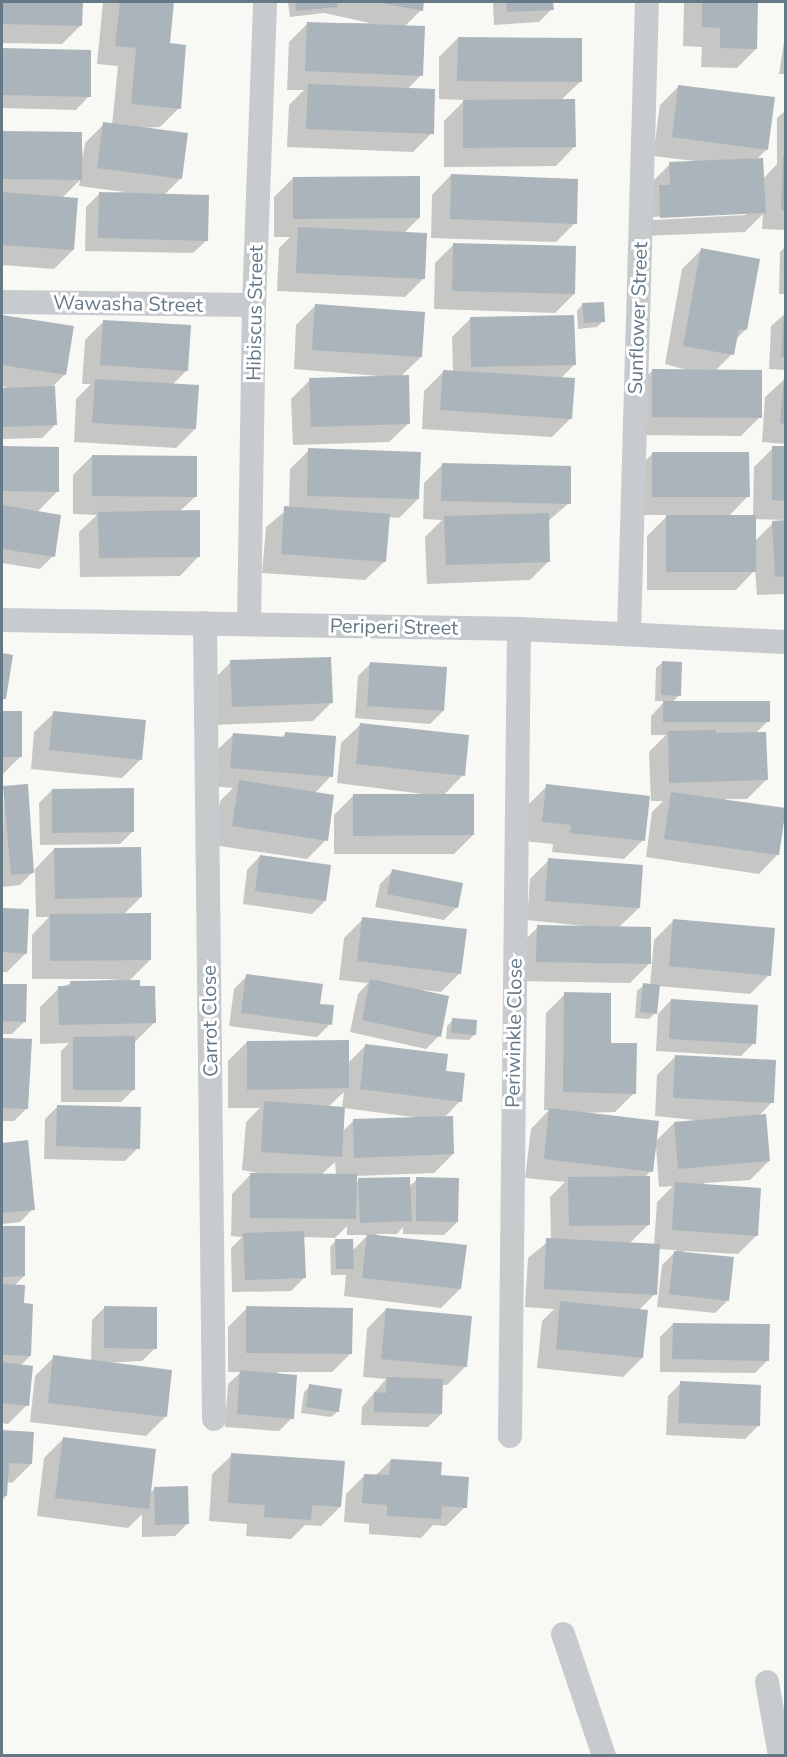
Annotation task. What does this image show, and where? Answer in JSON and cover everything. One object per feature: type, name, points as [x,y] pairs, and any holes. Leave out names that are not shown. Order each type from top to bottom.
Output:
[{"type":"street","name":"Hibiscus Street","points":[[249,624],[254,305],[265,2]]},
{"type":"street","name":"Sunflower Street","points":[[629,634],[647,2]]},
{"type":"street","name":"Wawasha Street","points":[[2,302],[254,305]]},
{"type":"street","name":"Periperi Street","points":[[2,620],[519,629],[786,642]]},
{"type":"street","name":"Carrot Close","points":[[205,623],[214,1419]]},
{"type":"street","name":"Periwinkle Close","points":[[510,1436],[519,629]]},
{"type":"street","points":[[562,1634],[604,1755]]},
{"type":"street","points":[[767,1682],[780,1755]]},
{"type":"building","points":[[2,2],[83,2],[82,26],[2,24]]},
{"type":"building","points":[[120,2],[174,2],[170,43],[186,45],[181,109],[131,104],[136,48],[115,46]]},
{"type":"building","points":[[295,2],[337,2],[338,7],[296,11]]},
{"type":"building","points":[[377,2],[424,2],[423,11]]},
{"type":"building","points":[[506,2],[553,2],[554,10],[507,12]]},
{"type":"building","points":[[702,2],[758,2],[757,49],[720,48],[720,28],[702,27]]},
{"type":"building","points":[[307,22],[425,26],[423,76],[305,71]]},
{"type":"building","points":[[458,37],[582,38],[582,82],[457,81]]},
{"type":"building","points":[[2,48],[91,50],[91,97],[2,95]]},
{"type":"building","points":[[308,84],[435,89],[434,134],[306,129]]},
{"type":"building","points":[[678,85],[775,97],[768,150],[672,137]]},
{"type":"building","points":[[575,99],[576,147],[463,148],[463,100]]},
{"type":"building","points":[[103,122],[188,133],[182,179],[97,168]]},
{"type":"building","points":[[2,131],[82,132],[82,180],[2,179]]},
{"type":"building","points":[[783,156],[786,156],[786,210],[781,210]]},
{"type":"building","points":[[763,158],[766,213],[660,218],[659,185],[670,185],[669,162]]},
{"type":"building","points":[[451,174],[578,179],[577,224],[450,219]]},
{"type":"building","points":[[420,176],[420,218],[293,219],[293,177]]},
{"type":"building","points":[[2,192],[78,198],[74,250],[2,245]]},
{"type":"building","points":[[99,192],[209,195],[208,241],[98,238]]},
{"type":"building","points":[[298,227],[427,233],[425,279],[296,273]]},
{"type":"building","points":[[453,243],[576,246],[575,294],[452,291]]},
{"type":"building","points":[[701,248],[760,259],[747,330],[739,329],[734,355],[683,346]]},
{"type":"building","points":[[604,302],[605,322],[584,323],[582,303]]},
{"type":"building","points":[[315,304],[425,312],[422,357],[312,350]]},
{"type":"building","points":[[784,312],[786,312],[786,357],[781,357]]},
{"type":"building","points":[[2,315],[74,326],[66,375],[2,365]]},
{"type":"building","points":[[574,315],[576,365],[471,367],[470,317]]},
{"type":"building","points":[[103,320],[191,325],[188,371],[100,365]]},
{"type":"building","points":[[652,369],[762,370],[762,418],[652,417]]},
{"type":"building","points":[[443,370],[575,378],[572,419],[440,410]]},
{"type":"building","points":[[409,375],[410,424],[311,427],[309,378]]},
{"type":"building","points":[[784,377],[786,377],[786,424],[780,423]]},
{"type":"building","points":[[95,379],[199,385],[196,429],[92,423]]},
{"type":"building","points":[[55,386],[57,425],[2,427],[2,388]]},
{"type":"building","points":[[2,446],[59,447],[59,492],[2,491]]},
{"type":"building","points":[[772,446],[786,446],[786,501],[772,500]]},
{"type":"building","points":[[308,448],[421,452],[419,499],[307,496]]},
{"type":"building","points":[[652,452],[749,452],[750,497],[652,497]]},
{"type":"building","points":[[92,455],[197,456],[197,497],[92,496]]},
{"type":"building","points":[[442,463],[571,466],[571,504],[441,501]]},
{"type":"building","points":[[2,505],[61,515],[55,557],[2,549]]},
{"type":"building","points":[[284,506],[390,514],[386,562],[281,554]]},
{"type":"building","points":[[200,510],[200,557],[99,558],[98,512]]},
{"type":"building","points":[[549,513],[550,562],[446,565],[444,516]]},
{"type":"building","points":[[666,515],[756,515],[756,572],[666,572]]},
{"type":"building","points":[[786,520],[786,576],[775,577],[772,521]]},
{"type":"building","points":[[2,653],[13,655],[6,699],[2,699]]},
{"type":"building","points":[[331,657],[333,703],[232,707],[230,660]]},
{"type":"building","points":[[662,661],[682,662],[681,696],[661,695]]},
{"type":"building","points":[[370,662],[447,667],[444,711],[367,706]]},
{"type":"building","points":[[663,701],[770,701],[770,722],[663,722]]},
{"type":"building","points":[[2,711],[22,711],[22,757],[2,757]]},
{"type":"building","points":[[53,711],[146,720],[142,760],[49,750]]},
{"type":"building","points":[[360,723],[469,735],[465,776],[356,764]]},
{"type":"building","points":[[716,730],[716,733],[766,732],[768,780],[669,783],[668,731]]},
{"type":"building","points":[[285,732],[336,736],[333,777],[230,768],[233,733],[285,737]]},
{"type":"building","points":[[239,780],[334,795],[328,841],[232,826]]},
{"type":"building","points":[[28,784],[34,873],[11,875],[3,786]]},
{"type":"building","points":[[546,784],[650,796],[645,841],[570,833],[571,825],[542,822]]},
{"type":"building","points":[[134,788],[134,832],[52,833],[52,789]]},
{"type":"building","points":[[671,792],[786,808],[779,855],[664,839]]},
{"type":"building","points":[[353,794],[474,794],[474,835],[353,836]]},
{"type":"building","points":[[141,847],[142,897],[55,899],[54,848]]},
{"type":"building","points":[[260,855],[331,865],[326,901],[255,891]]},
{"type":"building","points":[[548,858],[643,865],[640,908],[545,901]]},
{"type":"building","points":[[392,869],[463,883],[458,908],[387,894]]},
{"type":"building","points":[[2,908],[29,909],[27,954],[2,952]]},
{"type":"building","points":[[151,913],[151,960],[50,961],[50,914]]},
{"type":"building","points":[[362,917],[467,929],[461,974],[357,961]]},
{"type":"building","points":[[673,919],[775,928],[771,976],[669,966]]},
{"type":"building","points":[[537,925],[651,927],[651,964],[536,962]]},
{"type":"building","points":[[246,974],[323,984],[320,1004],[334,1005],[332,1025],[241,1013]]},
{"type":"building","points":[[370,979],[449,996],[441,1037],[362,1020]]},
{"type":"building","points":[[140,980],[140,986],[155,986],[156,1023],[59,1025],[58,986],[71,986],[70,981]]},
{"type":"building","points":[[643,983],[660,985],[657,1014],[640,1012]]},
{"type":"building","points":[[2,984],[27,984],[26,1022],[2,1021]]},
{"type":"building","points":[[564,992],[611,993],[611,1043],[637,1043],[636,1094],[563,1092]]},
{"type":"building","points":[[671,999],[758,1005],[756,1044],[669,1039]]},
{"type":"building","points":[[452,1018],[477,1020],[476,1035],[451,1033]]},
{"type":"building","points":[[135,1036],[135,1090],[73,1090],[73,1037]]},
{"type":"building","points":[[2,1038],[32,1039],[28,1109],[2,1108]]},
{"type":"building","points":[[349,1040],[349,1088],[247,1090],[247,1041]]},
{"type":"building","points":[[365,1044],[448,1054],[446,1071],[465,1073],[462,1102],[360,1089]]},
{"type":"building","points":[[675,1055],[776,1060],[774,1103],[673,1098]]},
{"type":"building","points":[[264,1101],[345,1107],[342,1157],[261,1152]]},
{"type":"building","points":[[57,1105],[141,1107],[140,1149],[56,1146]]},
{"type":"building","points":[[549,1108],[659,1121],[653,1172],[544,1159]]},
{"type":"building","points":[[766,1114],[770,1161],[678,1169],[674,1122]]},
{"type":"building","points":[[453,1116],[454,1154],[354,1158],[353,1119]]},
{"type":"building","points":[[28,1140],[35,1210],[2,1213],[2,1143]]},
{"type":"building","points":[[250,1173],[357,1174],[356,1219],[250,1218]]},
{"type":"building","points":[[650,1176],[650,1225],[569,1226],[568,1177]]},
{"type":"building","points":[[410,1177],[412,1221],[360,1223],[358,1178]]},
{"type":"building","points":[[416,1177],[459,1178],[458,1222],[416,1221]]},
{"type":"building","points":[[675,1182],[761,1188],[758,1236],[672,1230]]},
{"type":"building","points":[[2,1226],[25,1226],[25,1276],[2,1277]]},
{"type":"building","points":[[304,1231],[306,1278],[245,1280],[243,1233]]},
{"type":"building","points":[[367,1234],[467,1245],[461,1289],[362,1278]]},
{"type":"building","points":[[546,1238],[660,1244],[657,1295],[544,1289]]},
{"type":"building","points":[[335,1239],[353,1239],[354,1269],[336,1269]]},
{"type":"building","points":[[674,1251],[734,1257],[729,1301],[669,1294]]},
{"type":"building","points":[[2,1284],[25,1285],[24,1303],[33,1304],[31,1356],[2,1355]]},
{"type":"building","points":[[560,1301],[648,1310],[643,1358],[556,1349]]},
{"type":"building","points":[[104,1306],[157,1307],[157,1349],[104,1348]]},
{"type":"building","points":[[246,1306],[353,1308],[352,1354],[246,1353]]},
{"type":"building","points":[[386,1308],[472,1316],[467,1367],[381,1359]]},
{"type":"building","points":[[673,1323],[770,1324],[769,1361],[672,1359]]},
{"type":"building","points":[[53,1355],[172,1370],[167,1417],[48,1403]]},
{"type":"building","points":[[2,1362],[33,1366],[29,1406],[2,1403]]},
{"type":"building","points":[[240,1370],[297,1375],[294,1419],[237,1414]]},
{"type":"building","points":[[387,1377],[443,1379],[442,1414],[374,1412],[374,1392],[386,1393]]},
{"type":"building","points":[[680,1381],[761,1385],[760,1426],[678,1423]]},
{"type":"building","points":[[309,1384],[342,1389],[339,1412],[306,1407]]},
{"type":"building","points":[[2,1430],[34,1432],[32,1464],[9,1463],[7,1496],[2,1496]]},
{"type":"building","points":[[63,1437],[156,1449],[149,1509],[55,1498]]},
{"type":"building","points":[[231,1453],[345,1461],[341,1507],[312,1505],[311,1520],[264,1517],[265,1505],[228,1503]]},
{"type":"building","points":[[391,1459],[442,1462],[441,1475],[469,1477],[467,1508],[442,1506],[441,1519],[387,1516],[387,1505],[362,1503],[364,1474],[389,1475]]},
{"type":"building","points":[[188,1486],[189,1524],[155,1525],[154,1487]]}]
